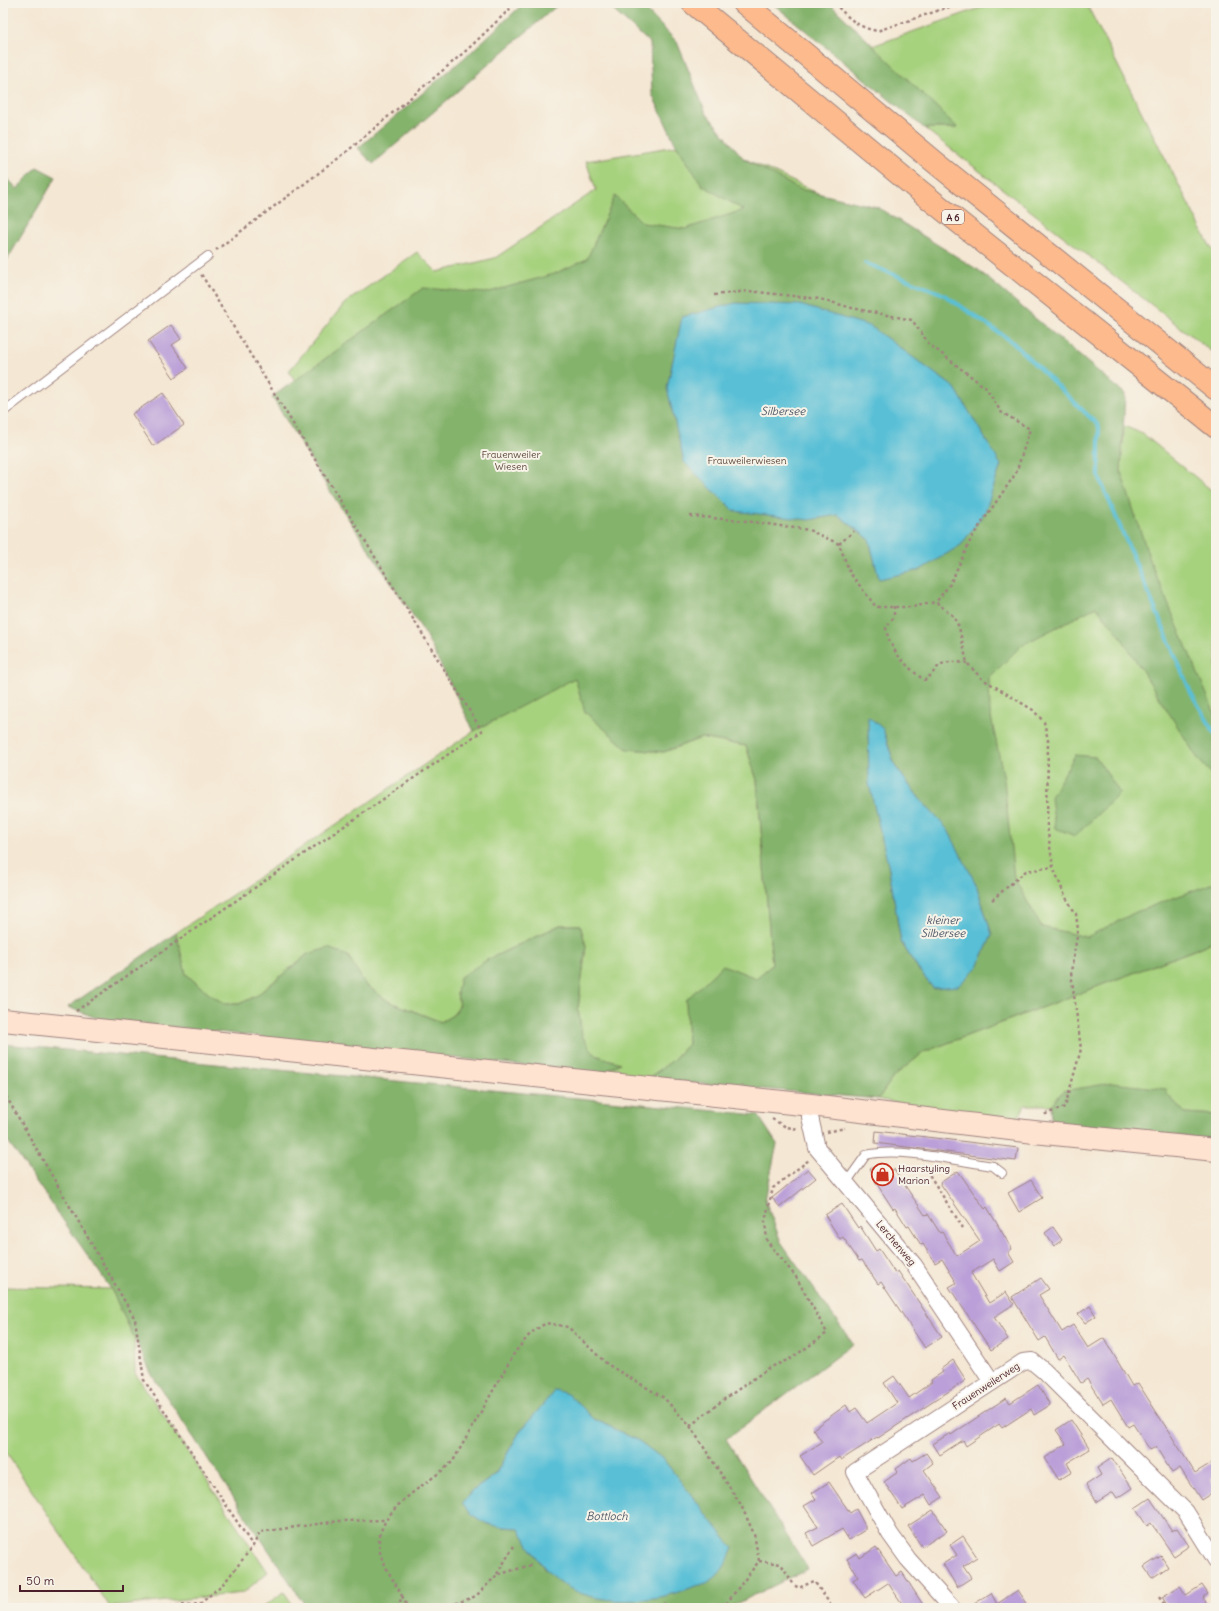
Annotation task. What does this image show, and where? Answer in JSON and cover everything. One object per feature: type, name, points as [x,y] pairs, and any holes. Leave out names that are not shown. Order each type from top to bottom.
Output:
[{"type":"highway","name":"A 6","points":[[693,3],[916,188],[1216,427]]},
{"type":"highway","points":[[744,3],[936,163],[1216,389]]},
{"type":"main road","points":[[3,1020],[811,1105],[1034,1132],[1216,1150]]},
{"type":"street","name":"Lerchenweg","points":[[811,1105],[810,1117],[817,1148],[914,1265],[992,1382]]},
{"type":"street","name":"Frauenweilerweg","points":[[952,1608],[908,1559],[890,1534],[855,1472],[1023,1362],[1032,1361],[1186,1512],[1216,1560]]},
{"type":"lane","points":[[3,412],[208,256]]},
{"type":"lane","points":[[846,1183],[866,1155],[880,1152],[916,1155],[993,1166],[1002,1173]]},
{"type":"path","points":[[208,256],[344,154],[468,49],[516,3]]},
{"type":"path","points":[[834,3],[862,28],[876,32],[961,3]]},
{"type":"path","points":[[55,1025],[482,731],[195,265]]},
{"type":"path","points":[[690,516],[746,521],[808,530],[839,544],[850,573],[876,607],[912,607],[936,602],[950,584],[972,537],[1016,473],[1030,429],[1001,412],[986,388],[929,344],[912,320],[820,300],[748,291],[714,295]]},
{"type":"path","points":[[839,544],[854,531]]},
{"type":"path","points":[[936,602],[953,616],[959,627],[967,663],[981,678],[1033,710],[1044,722],[1048,740],[1048,826],[1053,867],[1065,896],[1076,914],[1078,930],[1071,972],[1081,1049],[1065,1107],[1043,1115]]},
{"type":"path","points":[[894,606],[894,617],[886,628],[887,637],[897,654],[909,668],[924,680],[930,677],[937,667],[948,661],[967,663]]},
{"type":"path","points":[[992,900],[1026,871],[1053,867]]},
{"type":"path","points":[[3,1091],[135,1319],[144,1380],[253,1546]]},
{"type":"path","points":[[690,1426],[723,1400],[769,1368],[792,1358],[827,1333],[796,1277],[767,1240],[765,1221],[773,1188],[809,1161],[817,1148]]},
{"type":"path","points":[[916,1155],[963,1228]]},
{"type":"path","points":[[408,1608],[380,1552],[380,1538],[384,1520],[406,1497],[442,1472],[454,1461],[515,1352],[531,1333],[546,1324],[568,1327],[607,1364],[664,1398],[690,1426],[741,1505],[754,1534],[759,1561],[724,1608]]},
{"type":"path","points":[[146,1608],[200,1604],[225,1582],[253,1546],[260,1532],[339,1521],[384,1520]]},
{"type":"path","points":[[444,1608],[476,1596],[497,1575],[514,1546]]},
{"type":"path","points":[[759,1561],[781,1564],[794,1585],[799,1588],[814,1581],[833,1608]]},
{"type":"path","points":[[497,1575],[531,1565]]},
{"type":"path","points":[[398,1608],[402,1596]]},
{"type":"path","points":[[1159,1597],[1167,1608]]},
{"type":"path","points":[[659,1608],[665,1603]]},
{"type":"green space","points":[[524,3],[560,3],[373,164],[358,148],[471,52]]},
{"type":"green space","name":"Frauenweiler Wiesen","points":[[605,3],[639,3],[677,42],[706,113],[744,159],[799,189],[877,207],[978,270],[1125,394],[1121,472],[1152,566],[1216,716],[1216,779],[1198,759],[1119,634],[1096,607],[1022,645],[989,678],[990,712],[1004,779],[1014,878],[1042,927],[1087,937],[1136,912],[1216,882],[1216,940],[1194,950],[924,1052],[894,1076],[878,1099],[647,1079],[672,1061],[688,1044],[686,1000],[723,965],[756,978],[772,965],[757,780],[746,746],[701,738],[664,752],[627,749],[585,712],[575,678],[474,731],[424,632],[328,488],[272,397],[423,288],[486,293],[554,274],[587,259],[615,196],[643,223],[685,229],[743,210],[702,185],[675,143],[652,94],[650,43]],"holes":[[[838,515],[920,570],[879,578],[869,539]],[[883,729],[895,766],[919,798],[976,884],[992,935],[978,966],[933,988],[918,969],[901,942],[889,869]]]},
{"type":"green space","points":[[772,3],[829,3],[958,128],[924,128]]},
{"type":"green space","points":[[994,3],[1086,3],[1211,248],[1216,252],[1216,355],[924,128],[957,128],[872,46]]},
{"type":"green space","name":"Frauweilerwiesen","points":[[707,141],[828,198],[1123,445],[1124,426],[1143,434],[1216,494],[1216,905],[969,1013],[750,730],[585,710],[627,749],[664,752],[701,738],[746,746],[757,780],[772,965],[756,979],[686,1000],[688,1044],[672,1061],[647,1079],[602,1074],[620,1063],[595,1055],[582,1036],[578,1009],[586,946],[580,925],[560,925],[487,960],[457,992],[459,1007],[453,1015],[441,1022],[388,1001],[365,984],[348,956],[308,954],[256,996],[239,1004],[225,1004],[209,994],[186,974],[176,933],[474,731],[497,719],[289,371],[345,303],[417,252],[437,272],[495,258],[596,190],[586,161]]},
{"type":"green space","points":[[37,167],[56,177],[3,267],[3,173],[17,189]]},
{"type":"green space","points":[[1075,755],[1096,757],[1120,793],[1075,836],[1055,828],[1051,797]]},
{"type":"green space","points":[[560,925],[580,925],[586,946],[578,1009],[582,1036],[595,1055],[620,1063],[602,1074],[99,1019],[68,1007],[176,933],[186,974],[209,994],[225,1004],[239,1004],[256,996],[308,954],[328,948],[348,956],[365,984],[388,1001],[441,1022],[453,1015],[459,1007],[457,992],[460,977],[487,960]]},
{"type":"green space","points":[[1216,940],[1216,1115],[1185,1113],[1167,1094],[1063,1091],[1051,1105],[1025,1105],[1018,1119],[919,1108],[878,1099],[894,1076],[924,1052],[1194,950]]},
{"type":"green space","points":[[3,1044],[758,1115],[777,1144],[765,1200],[781,1242],[853,1344],[726,1439],[808,1569],[728,1608],[307,1608],[152,1375],[111,1289],[3,1134]],"holes":[[[555,1391],[579,1404],[594,1419],[614,1429],[545,1570],[518,1528],[487,1523],[475,1516],[463,1504],[471,1492],[495,1475],[519,1433]]]},
{"type":"green space","points":[[1112,1083],[1166,1089],[1167,1094],[1185,1113],[1216,1115],[1216,1140],[1052,1123],[1051,1105],[1063,1091]]},
{"type":"green space","points":[[3,1287],[111,1289],[134,1337],[135,1373],[268,1572],[243,1593],[110,1607],[3,1448]]},
{"type":"green space","points":[[284,1592],[295,1608],[261,1608]]},
{"type":"water","name":"Silbersee","points":[[735,303],[800,305],[870,326],[955,388],[1001,465],[985,512],[961,545],[920,570],[879,579],[869,539],[838,515],[809,520],[734,511],[684,462],[667,388],[682,317]]},
{"type":"water","name":"kleiner Silbersee","points":[[868,716],[883,729],[895,766],[919,798],[948,830],[976,884],[992,935],[978,966],[958,986],[933,988],[918,969],[901,942],[889,869],[869,784]]},
{"type":"water","name":"Bottloch","points":[[555,1390],[567,1394],[594,1419],[639,1441],[663,1459],[733,1548],[718,1575],[706,1583],[660,1597],[642,1600],[606,1599],[589,1596],[573,1590],[558,1581],[536,1556],[518,1528],[487,1524],[475,1517],[462,1504],[471,1492],[495,1475],[519,1433]]},
{"type":"building","points":[[171,325],[181,339],[172,345],[188,368],[174,378],[148,341]]},
{"type":"building","points":[[163,393],[184,425],[153,446],[132,414]]},
{"type":"building","points":[[876,1131],[1018,1148],[1016,1161],[875,1143]]},
{"type":"building","points":[[881,1163],[887,1173],[894,1169],[925,1215],[928,1214],[940,1233],[942,1232],[957,1256],[980,1241],[940,1183],[958,1171],[985,1209],[987,1207],[1012,1249],[1008,1252],[1014,1262],[1000,1271],[993,1259],[971,1273],[989,1303],[1006,1292],[1014,1304],[994,1317],[1008,1339],[991,1350],[949,1287],[956,1283],[942,1259],[935,1263],[909,1226],[907,1227],[895,1208],[893,1209],[875,1181],[877,1180],[870,1169]]},
{"type":"building","points":[[808,1169],[816,1178],[780,1207],[772,1198]]},
{"type":"building","points":[[1031,1180],[1042,1198],[1019,1212],[1008,1193]]},
{"type":"building","points":[[842,1204],[858,1228],[860,1226],[876,1251],[879,1249],[895,1273],[898,1271],[942,1337],[925,1348],[881,1282],[878,1284],[862,1260],[859,1261],[843,1237],[840,1239],[825,1215]]},
{"type":"building","points":[[1053,1227],[1062,1240],[1054,1246],[1045,1233]]},
{"type":"building","points":[[1041,1278],[1049,1289],[1039,1295],[1062,1332],[1073,1325],[1088,1348],[1104,1338],[1132,1386],[1138,1383],[1195,1473],[1216,1460],[1216,1476],[1211,1480],[1216,1490],[1201,1500],[1180,1468],[1172,1473],[1156,1447],[1150,1450],[1133,1424],[1128,1427],[1111,1399],[1103,1404],[1087,1379],[1081,1383],[1064,1355],[1058,1359],[1045,1337],[1039,1341],[1012,1297]]},
{"type":"building","points":[[1090,1306],[1096,1316],[1085,1323],[1078,1314]]},
{"type":"building","points":[[953,1360],[966,1380],[878,1438],[877,1437],[841,1460],[839,1457],[813,1475],[800,1456],[822,1442],[813,1429],[846,1405],[850,1412],[856,1408],[867,1423],[897,1403],[884,1383],[894,1376],[909,1398],[932,1382],[931,1380],[943,1372],[941,1369]]},
{"type":"building","points":[[1038,1385],[1050,1405],[1034,1415],[1031,1409],[1002,1428],[999,1424],[966,1446],[963,1440],[940,1455],[933,1444],[950,1433],[951,1435],[1006,1398],[1010,1403]]},
{"type":"building","points":[[1071,1420],[1090,1449],[1067,1463],[1072,1472],[1059,1480],[1045,1458],[1066,1444],[1056,1430]]},
{"type":"building","points":[[926,1453],[933,1463],[924,1470],[943,1497],[931,1505],[925,1495],[902,1509],[884,1482],[898,1472],[896,1469],[911,1458],[913,1461]]},
{"type":"building","points":[[1112,1458],[1132,1488],[1117,1498],[1113,1492],[1097,1502],[1086,1485],[1101,1475],[1097,1468]]},
{"type":"building","points":[[829,1482],[850,1513],[856,1509],[865,1526],[865,1530],[849,1540],[842,1529],[813,1546],[806,1533],[818,1527],[804,1506],[816,1499],[812,1493]]},
{"type":"building","points":[[1150,1498],[1172,1531],[1177,1528],[1189,1546],[1174,1556],[1151,1523],[1147,1526],[1135,1508]]},
{"type":"building","points":[[933,1510],[947,1531],[922,1547],[908,1526]]},
{"type":"building","points":[[963,1536],[977,1557],[963,1566],[971,1578],[957,1587],[943,1564],[957,1555],[950,1545]]},
{"type":"building","points":[[876,1547],[896,1576],[902,1572],[925,1608],[905,1608],[888,1583],[865,1598],[853,1580],[858,1577],[847,1559],[857,1553],[860,1558]]},
{"type":"building","points":[[1161,1556],[1168,1567],[1152,1578],[1144,1567]]},
{"type":"building","points":[[1202,1585],[1208,1594],[1203,1598],[1210,1608],[1169,1608],[1162,1597],[1180,1586],[1186,1595]]},
{"type":"building","points":[[1018,1590],[1030,1608],[968,1608],[991,1593],[997,1604]]},
{"type":"waterway","points":[[865,263],[943,294],[1011,341],[1099,426],[1099,477],[1191,693],[1216,735]]},
{"type":"place","name":"Haarstyling Marion","points":[[883,1174]]}]
